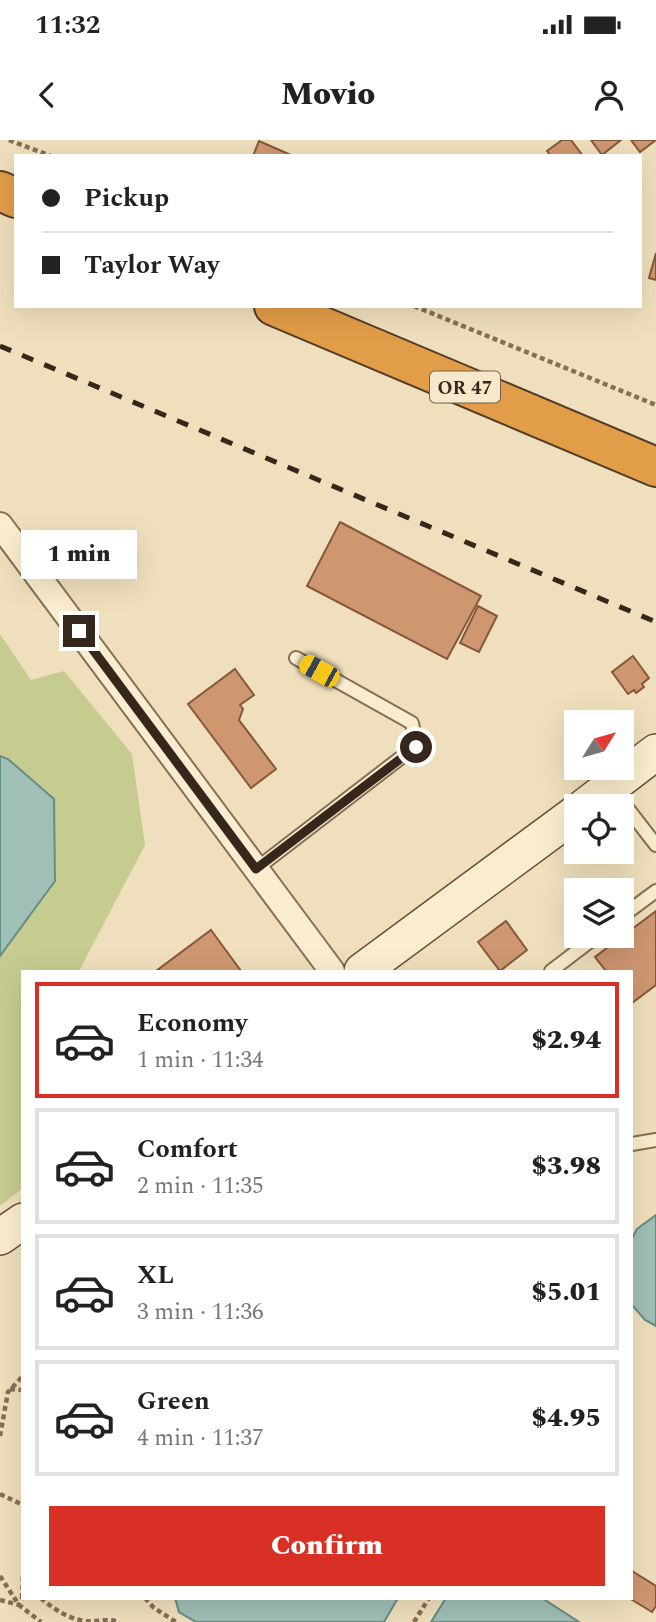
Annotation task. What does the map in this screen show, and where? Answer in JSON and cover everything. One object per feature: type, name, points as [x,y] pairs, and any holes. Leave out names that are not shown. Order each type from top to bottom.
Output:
[{"type":"highway","name":"OR 47","points":[[279,308],[656,467]]},
{"type":"street","points":[[0,525],[331,970]]},
{"type":"street","points":[[602,794],[656,752]]},
{"type":"street","points":[[363,970],[564,822]]},
{"type":"street","points":[[0,1237],[21,1222]]},
{"type":"lane","points":[[256,869],[416,747],[412,723],[296,658]]},
{"type":"lane","points":[[634,827],[656,845]]},
{"type":"lane","points":[[634,907],[656,891]]},
{"type":"lane","points":[[552,970],[581,948]]},
{"type":"lane","points":[[633,1144],[656,1140]]},
{"type":"path","points":[[9,140],[46,154]]},
{"type":"path","points":[[419,308],[656,405]]},
{"type":"path","points":[[0,1436],[3,1411],[10,1389],[21,1378]]},
{"type":"path","points":[[10,1389],[21,1390]]},
{"type":"path","points":[[0,1494],[21,1503]]},
{"type":"path","points":[[0,1576],[19,1605],[41,1622]]},
{"type":"path","points":[[0,1600],[19,1605]]},
{"type":"path","points":[[19,1605],[21,1600]]},
{"type":"path","points":[[43,1600],[75,1619],[111,1619],[119,1622]]},
{"type":"path","points":[[147,1600],[176,1622]]},
{"type":"path","points":[[414,1622],[428,1600]]},
{"type":"green space","points":[[0,634],[31,680],[64,671],[132,754],[145,845],[80,970],[21,970],[21,1190],[0,1206]]},
{"type":"water","points":[[0,756],[8,759],[54,799],[55,881],[0,956]]},
{"type":"water","points":[[656,1215],[656,1326],[645,1320],[633,1306],[633,1236],[637,1229]]},
{"type":"water","points":[[176,1600],[397,1600],[384,1622],[196,1622],[179,1612]]},
{"type":"water","points":[[445,1600],[545,1600],[579,1622],[431,1622]]},
{"type":"building","points":[[562,140],[571,140],[582,154],[549,154],[547,151]]},
{"type":"building","points":[[591,140],[621,140],[603,154]]},
{"type":"building","points":[[631,140],[656,140],[640,152]]},
{"type":"building","points":[[259,141],[288,154],[254,154]]},
{"type":"building","points":[[656,253],[656,280],[649,278]]},
{"type":"building","points":[[340,522],[481,596],[447,659],[307,586]]},
{"type":"building","points":[[478,606],[497,616],[479,652],[460,643]]},
{"type":"building","points":[[633,656],[649,678],[642,684],[644,687],[636,693],[634,690],[628,694],[612,672]]},
{"type":"building","points":[[235,669],[254,695],[240,705],[243,709],[239,720],[276,769],[251,788],[188,704]]},
{"type":"building","points":[[656,911],[656,985],[633,1002],[633,970],[605,970],[595,957],[607,948],[634,948],[634,928]]},
{"type":"building","points":[[506,921],[527,950],[499,970],[478,942]]},
{"type":"building","points":[[211,930],[240,970],[157,970]]},
{"type":"building","points":[[633,1572],[656,1586],[656,1606],[652,1612],[632,1600]]},
{"type":"railway","points":[[0,346],[656,622]]},
{"type":"route","points":[[79,631],[256,869],[416,747]]}]
